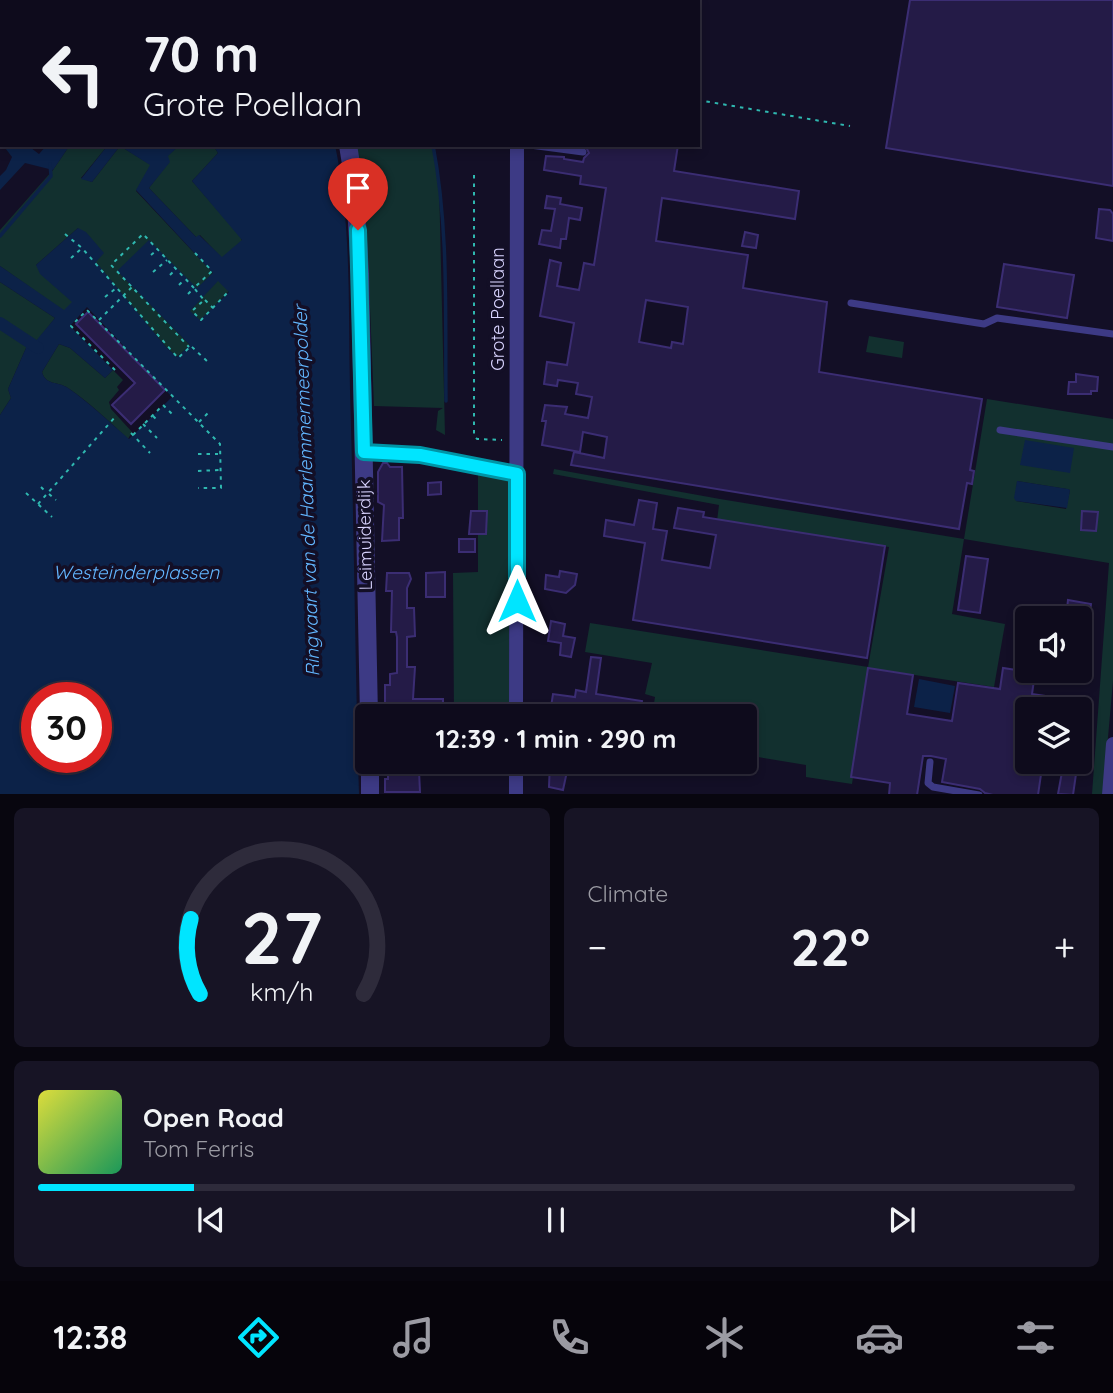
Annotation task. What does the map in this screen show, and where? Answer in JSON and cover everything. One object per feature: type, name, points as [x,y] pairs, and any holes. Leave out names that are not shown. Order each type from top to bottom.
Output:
[{"type":"street","name":"Leimuiderdijk","points":[[348,147],[355,189],[358,239],[369,704]]},
{"type":"street","name":"Grote Poellaan","points":[[516,704],[517,147]]},
{"type":"street","points":[[364,452],[420,455],[517,474]]},
{"type":"street","points":[[1109,794],[1113,744]]},
{"type":"street","points":[[370,774],[370,794]]},
{"type":"street","points":[[516,774],[516,794]]},
{"type":"lane","points":[[545,147],[583,152]]},
{"type":"lane","points":[[852,303],[984,324],[997,318],[1113,334]]},
{"type":"lane","points":[[1000,430],[1113,447]]},
{"type":"lane","points":[[930,762],[927,777],[928,783],[933,787],[979,794]]},
{"type":"path","points":[[700,100],[850,126]]},
{"type":"path","points":[[474,175],[474,435],[477,439],[517,440]]},
{"type":"path","points":[[65,233],[82,248],[178,358],[189,347]]},
{"type":"path","points":[[208,362],[189,347],[111,265],[143,234],[213,308]]},
{"type":"path","points":[[71,258],[82,248]]},
{"type":"path","points":[[151,255],[158,250]]},
{"type":"path","points":[[188,294],[212,271],[195,253]]},
{"type":"path","points":[[84,260],[89,256]]},
{"type":"path","points":[[153,272],[167,260]]},
{"type":"path","points":[[92,268],[96,264]]},
{"type":"path","points":[[170,275],[176,269]]},
{"type":"path","points":[[179,285],[185,279]]},
{"type":"path","points":[[105,284],[109,280]]},
{"type":"path","points":[[105,298],[116,287]]},
{"type":"path","points":[[98,321],[132,287]]},
{"type":"path","points":[[204,300],[192,311],[201,320],[229,291]]},
{"type":"path","points":[[115,370],[71,326],[87,310],[220,444],[221,488],[198,488]]},
{"type":"path","points":[[116,338],[119,335]]},
{"type":"path","points":[[147,369],[151,366]]},
{"type":"path","points":[[150,453],[132,434],[163,405],[174,416]]},
{"type":"path","points":[[198,422],[210,411]]},
{"type":"path","points":[[38,504],[116,416]]},
{"type":"path","points":[[153,416],[159,422]]},
{"type":"path","points":[[144,424],[157,438]]},
{"type":"path","points":[[95,429],[100,433]]},
{"type":"path","points":[[104,429],[110,433]]},
{"type":"path","points":[[86,439],[92,443]]},
{"type":"path","points":[[95,439],[100,444]]},
{"type":"path","points":[[78,449],[83,453]]},
{"type":"path","points":[[86,450],[91,454]]},
{"type":"path","points":[[198,454],[220,454]]},
{"type":"path","points":[[69,458],[81,465]]},
{"type":"path","points":[[60,468],[72,476]]},
{"type":"path","points":[[198,471],[220,470]]},
{"type":"path","points":[[51,478],[62,487]]},
{"type":"path","points":[[41,487],[56,500]]},
{"type":"path","points":[[26,493],[52,517]]},
{"type":"green space","points":[[69,147],[106,147],[81,178],[92,182],[119,147],[151,165],[136,191],[213,273],[197,289],[189,281],[118,271],[190,345],[177,357],[95,262],[78,228],[36,265],[73,302],[64,311],[0,266],[0,230],[53,170]]},
{"type":"green space","points":[[178,147],[214,147],[218,153],[192,181],[242,241],[222,258],[200,235],[197,238],[149,188],[169,162],[167,156]]},
{"type":"green space","points":[[352,147],[432,147],[439,181],[445,435],[436,430],[438,411],[443,408],[374,406],[369,283]]},
{"type":"green space","points":[[218,280],[229,291],[200,321],[189,311]]},
{"type":"green space","points":[[0,282],[55,318],[35,343],[27,338],[26,348],[8,389],[11,398],[0,415]]},
{"type":"green space","points":[[869,336],[904,342],[902,358],[866,352]]},
{"type":"green space","points":[[59,344],[70,348],[105,378],[113,370],[123,380],[109,402],[111,409],[132,432],[128,439],[76,394],[46,379],[42,372]]},
{"type":"green space","points":[[987,399],[1113,419],[1113,681],[1103,794],[1092,794],[1109,563],[964,539]],"holes":[[[1017,481],[1070,490],[1066,509],[1016,501]]]},
{"type":"green space","points":[[554,469],[964,539],[952,614],[1005,624],[994,687],[869,668],[852,784],[806,777],[806,765],[757,757],[757,704],[654,704],[655,697],[645,694],[652,663],[585,652],[590,623],[868,667],[889,547],[717,521],[719,505],[553,474]]},
{"type":"green space","points":[[478,475],[510,480],[509,704],[454,704],[453,573],[478,572]]},
{"type":"water","points":[[4,147],[30,147],[39,154],[45,147],[69,147],[53,170],[25,163],[0,190],[0,176],[12,157]]},
{"type":"water","points":[[106,147],[119,147],[92,182],[81,179]]},
{"type":"water","points":[[122,147],[178,147],[168,156],[170,162],[149,188],[196,237],[199,235],[222,257],[242,240],[192,181],[218,153],[214,147],[335,147],[344,206],[348,267],[357,704],[355,774],[359,774],[359,794],[0,794],[0,415],[11,398],[8,389],[26,348],[26,337],[35,342],[55,318],[0,282],[0,266],[64,310],[72,302],[40,274],[36,265],[78,228],[86,232],[104,253],[96,262],[177,357],[190,345],[117,271],[149,240],[197,288],[213,273],[136,190],[150,165]],"holes":[[[218,281],[229,292],[200,320],[190,311]],[[87,307],[172,397],[129,439],[92,406],[64,386],[46,379],[42,372],[59,344],[70,348],[105,378],[113,370],[70,326]]]},
{"type":"water","points":[[1025,440],[1074,448],[1070,473],[1020,465]]},
{"type":"water","points":[[1017,481],[1070,490],[1067,508],[1016,501],[1014,498]]},
{"type":"water","points":[[919,679],[955,686],[950,713],[914,707]]},
{"type":"building","points":[[910,0],[1113,0],[1113,186],[886,148]]},
{"type":"building","points":[[586,147],[678,147],[674,171],[799,191],[795,219],[662,198],[656,241],[748,255],[743,288],[827,302],[819,372],[982,399],[970,470],[974,471],[972,484],[967,483],[959,529],[571,465],[574,452],[604,458],[607,437],[583,432],[580,452],[542,445],[546,421],[542,421],[545,405],[567,407],[565,414],[588,418],[592,397],[576,394],[578,383],[558,380],[557,386],[544,384],[547,362],[567,365],[574,323],[540,316],[550,260],[561,263],[557,286],[579,290],[584,263],[594,265],[606,188],[580,184],[581,176],[544,170],[546,156],[583,162],[589,153]],"holes":[[[646,300],[688,307],[683,344],[672,342],[671,348],[639,342]]]},
{"type":"building","points":[[547,196],[561,198],[560,204],[582,208],[580,220],[569,218],[566,239],[561,239],[560,248],[539,244],[542,230],[551,231],[555,209],[545,208]]},
{"type":"building","points":[[1099,209],[1110,210],[1113,214],[1113,241],[1096,238]]},
{"type":"building","points":[[745,232],[758,235],[756,248],[742,246]]},
{"type":"building","points":[[1004,264],[1074,275],[1067,318],[997,307]]},
{"type":"building","points":[[88,312],[165,390],[131,424],[112,405],[135,383],[76,324]]},
{"type":"building","points":[[1076,374],[1098,377],[1097,391],[1091,391],[1091,394],[1068,394],[1069,382],[1076,382]]},
{"type":"building","points":[[383,463],[390,467],[402,467],[403,518],[399,518],[399,540],[382,541],[384,505],[378,502],[378,472]]},
{"type":"building","points":[[441,482],[441,494],[428,495],[428,483]]},
{"type":"building","points":[[639,500],[657,503],[653,529],[667,531],[662,560],[710,568],[716,535],[674,528],[678,508],[704,512],[703,517],[885,546],[867,658],[633,620],[645,543],[604,536],[606,520],[634,525]]},
{"type":"building","points":[[471,511],[487,511],[486,534],[469,534]]},
{"type":"building","points":[[1082,511],[1098,512],[1096,531],[1081,530]]},
{"type":"building","points":[[459,539],[475,539],[475,552],[459,552]]},
{"type":"building","points":[[966,556],[988,559],[980,613],[958,610]]},
{"type":"building","points":[[560,571],[577,574],[575,585],[566,593],[545,589],[546,575],[559,577]]},
{"type":"building","points":[[445,572],[445,597],[426,597],[426,573]]},
{"type":"building","points":[[387,573],[409,573],[411,579],[407,588],[407,608],[414,608],[415,636],[407,637],[407,667],[415,667],[413,699],[443,699],[443,704],[385,704],[385,685],[390,685],[390,674],[397,673],[397,637],[396,632],[391,632],[392,591],[386,591]]},
{"type":"building","points":[[1068,600],[1091,604],[1091,606],[1067,606]]},
{"type":"building","points":[[551,621],[565,624],[563,636],[575,638],[571,657],[560,655],[561,643],[548,641]]},
{"type":"building","points":[[591,657],[601,658],[596,694],[642,701],[642,704],[551,704],[553,694],[575,697],[576,690],[586,692]]},
{"type":"building","points":[[868,668],[913,675],[907,714],[952,721],[958,683],[1000,689],[1003,668],[1015,670],[1015,683],[1034,683],[1032,694],[1053,697],[1015,697],[1015,774],[1041,774],[1038,794],[989,794],[980,789],[942,782],[946,759],[931,756],[923,756],[917,794],[889,794],[890,783],[851,777]]},
{"type":"building","points":[[388,774],[419,774],[420,792],[385,792],[385,779],[388,779]]},
{"type":"building","points":[[550,774],[566,774],[563,790],[549,787]]},
{"type":"building","points":[[1062,774],[1076,774],[1073,794],[1058,794]]},
{"type":"waterway","points":[[433,147],[444,241],[446,401]]},
{"type":"waterway","points":[[0,236],[51,176],[50,164]]},
{"type":"waterway","points":[[0,323],[38,348]]},
{"type":"route","points":[[358,230],[364,452],[420,455],[517,474],[517,601]]},
{"type":"water label","name":"Ringvaart van de Haarlemmermeerpolder","points":[[306,491]]},
{"type":"water label","name":"Westeinderplassen","points":[[136,572]]}]
